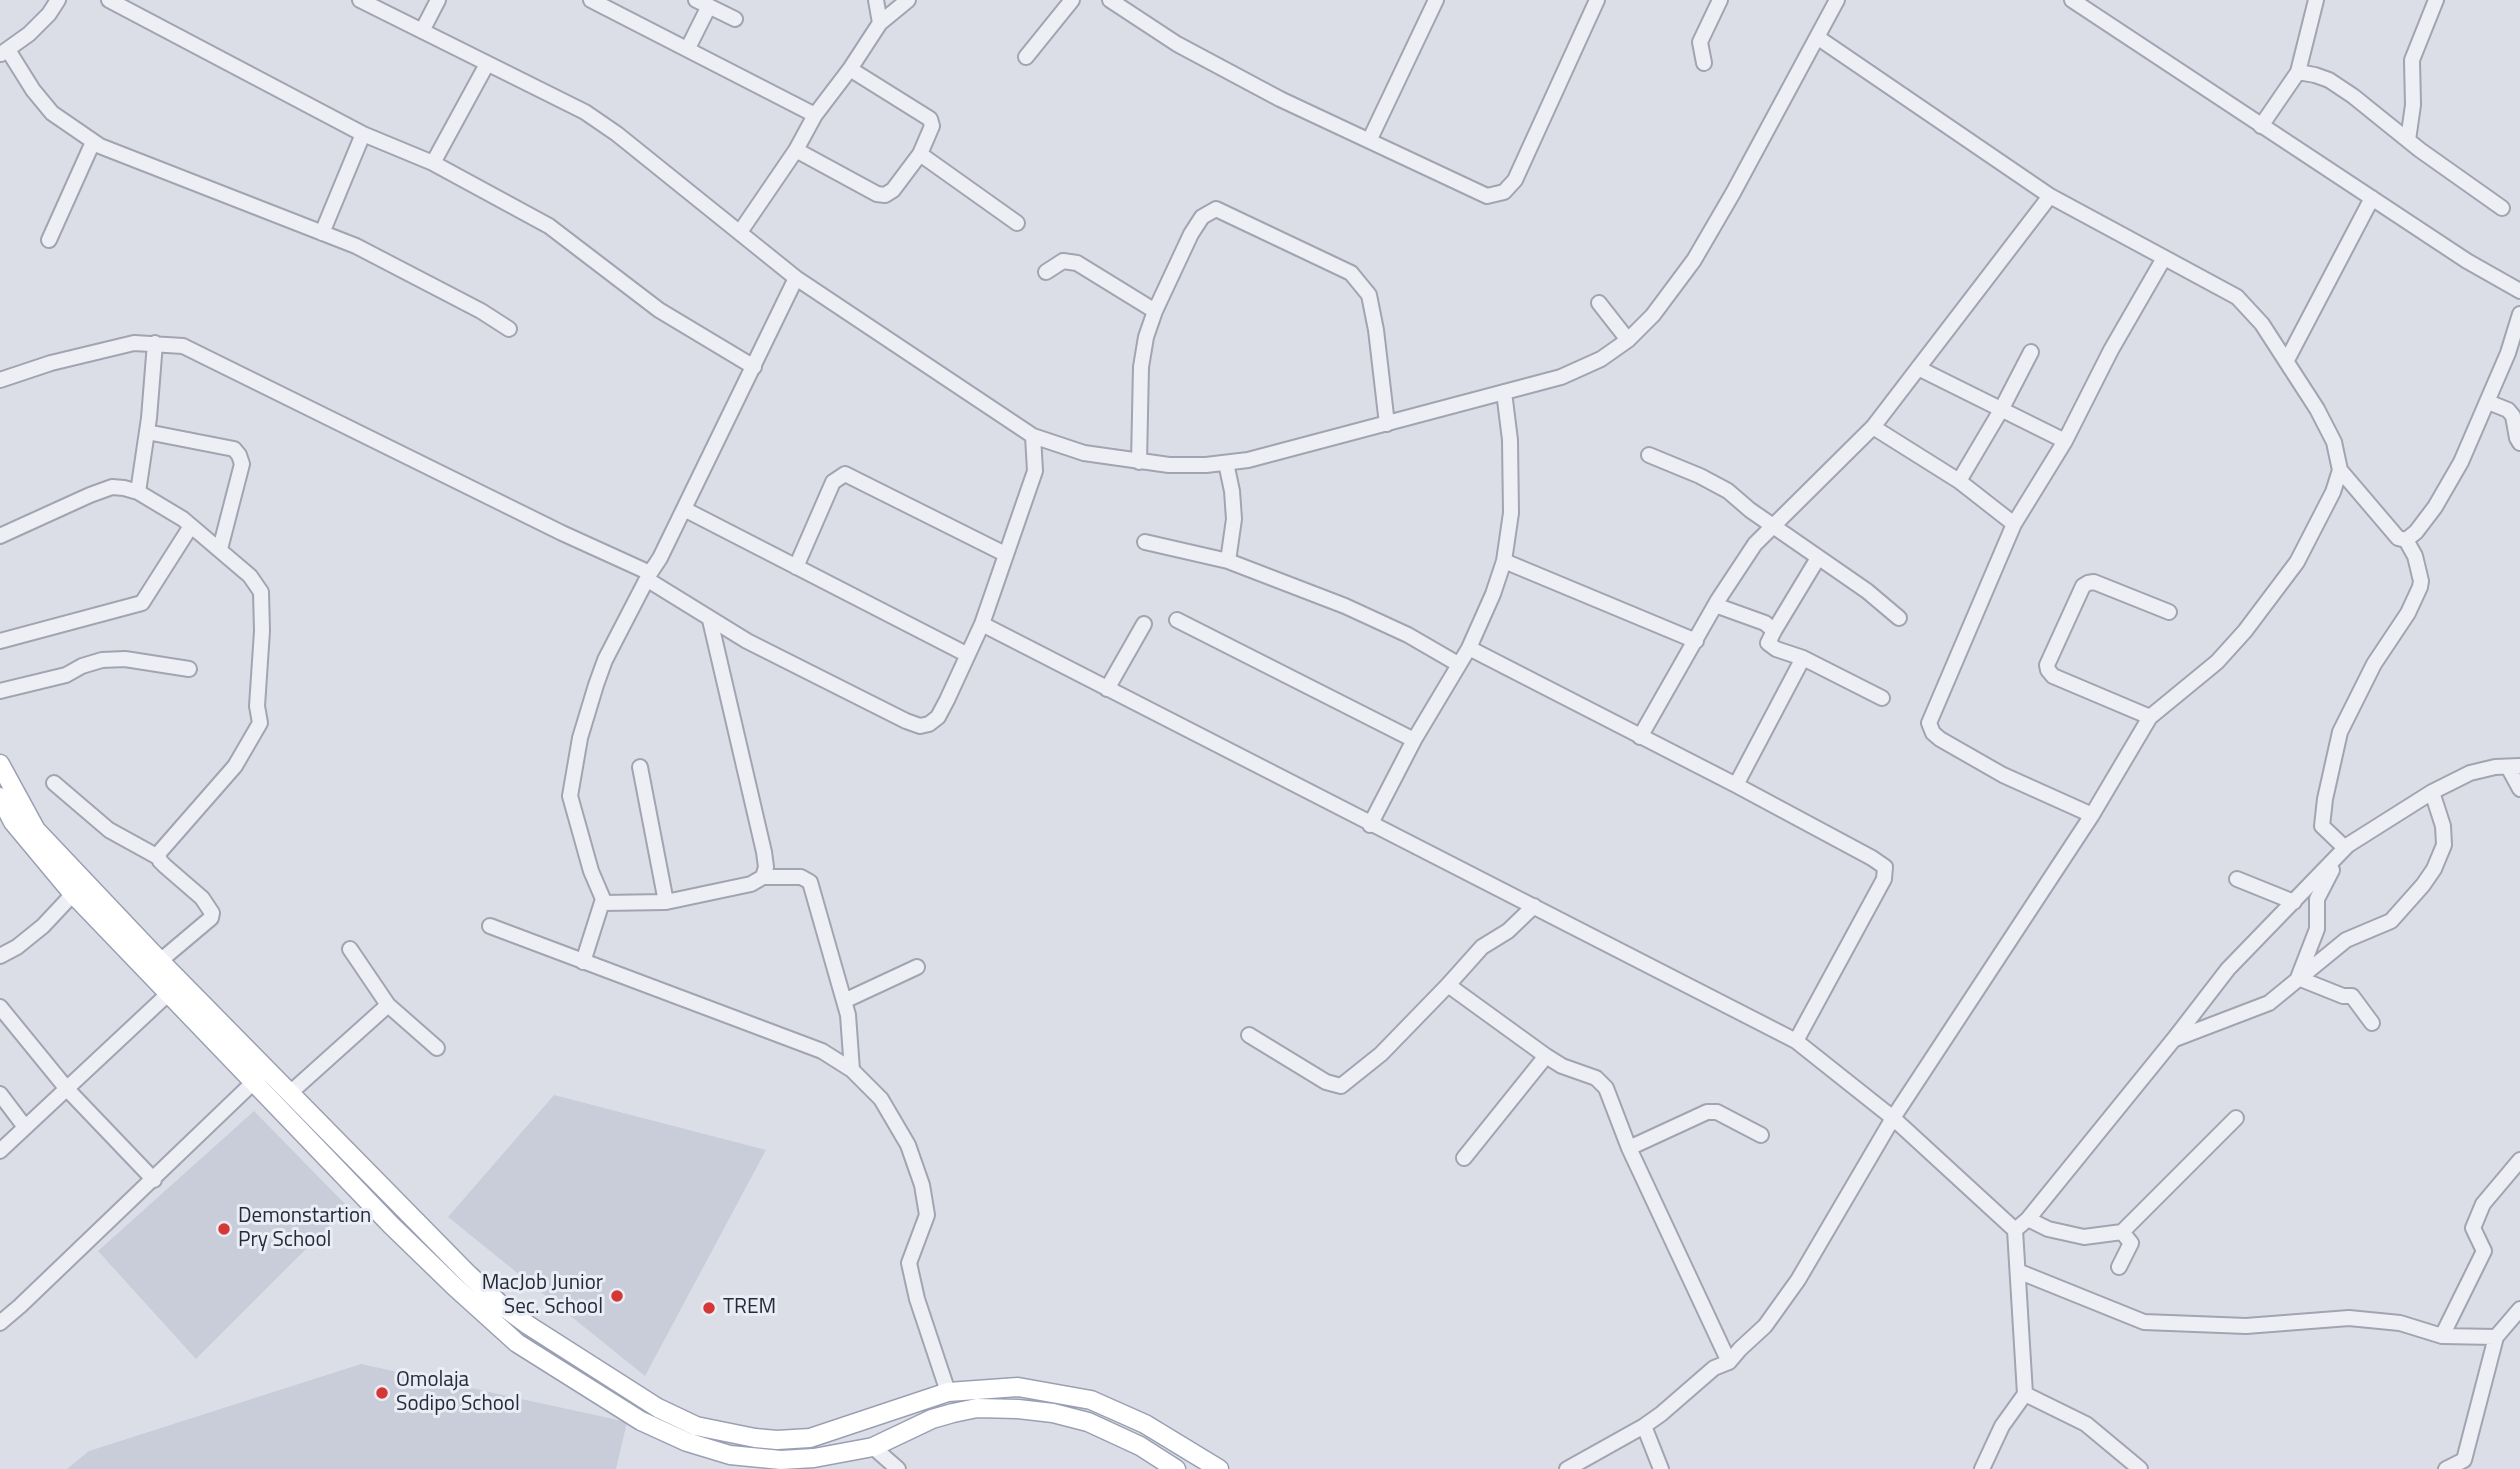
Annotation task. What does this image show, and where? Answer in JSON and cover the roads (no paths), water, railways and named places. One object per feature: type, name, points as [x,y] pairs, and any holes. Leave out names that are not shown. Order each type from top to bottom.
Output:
[{"type":"main road","points":[[0,764],[36,830],[160,961],[409,1243],[517,1343],[641,1421],[687,1442],[730,1455],[748,1464],[814,1458],[873,1447],[932,1419],[977,1408],[1018,1409],[1053,1413],[1088,1422],[1140,1446],[1176,1469]]},
{"type":"main road","points":[[0,797],[13,822],[73,894],[169,993],[260,1076],[290,1093],[501,1305],[658,1409],[696,1426],[755,1438],[810,1438],[948,1392],[1018,1387],[1091,1400],[1145,1424],[1219,1469]]},
{"type":"street","points":[[58,0],[49,14],[29,34],[4,52],[52,113],[93,142],[367,252],[481,311],[509,329]]},
{"type":"street","points":[[109,0],[363,134],[433,163],[549,226],[659,310],[754,367]]},
{"type":"street","points":[[360,0],[585,112],[617,134],[796,278],[1033,436],[1084,453],[1169,465],[1248,460],[1561,377],[1601,359],[1629,340],[1653,315],[1694,260],[1837,0]]},
{"type":"street","points":[[422,31],[439,0]]},
{"type":"street","points":[[592,0],[815,115]]},
{"type":"street","points":[[876,0],[880,23]]},
{"type":"street","points":[[740,232],[796,150],[815,115],[880,23],[908,0]]},
{"type":"street","points":[[1026,57],[1072,0]]},
{"type":"street","points":[[1110,0],[1177,44],[1280,99],[1487,196],[1504,192],[1515,180],[1597,0]]},
{"type":"street","points":[[1370,139],[1436,0]]},
{"type":"street","points":[[1704,63],[1700,42],[1720,0]]},
{"type":"street","points":[[2072,0],[2468,261],[2520,291]]},
{"type":"street","points":[[2261,126],[2298,72],[2316,0]]},
{"type":"street","points":[[2408,140],[2413,105],[2412,60],[2436,0]]},
{"type":"street","points":[[688,48],[702,3],[734,19]]},
{"type":"street","points":[[1817,37],[2050,196],[2237,297],[2262,324],[2318,409],[2334,442],[2340,470],[2398,538],[2406,540],[2415,556],[2420,587],[2408,613],[2374,664],[2340,733],[2325,799],[2322,825],[2342,852]]},
{"type":"street","points":[[433,163],[487,64]]},
{"type":"street","points":[[796,150],[877,194],[885,195],[920,154],[932,126],[930,119],[850,69]]},
{"type":"street","points":[[2298,72],[2329,80],[2502,208]]},
{"type":"street","points":[[322,233],[363,134]]},
{"type":"street","points":[[49,240],[93,142]]},
{"type":"street","points":[[920,154],[1017,223]]},
{"type":"street","points":[[1640,737],[1715,605],[1755,544],[1873,426],[2050,196]]},
{"type":"street","points":[[2287,360],[2372,198]]},
{"type":"street","points":[[1139,461],[1141,367],[1155,311],[1191,234],[1202,217],[1216,209],[1351,274],[1369,295],[1387,424]]},
{"type":"street","points":[[2092,815],[2003,775],[1940,739],[1933,733],[1929,723],[2014,524],[2065,441],[2111,350],[2164,258]]},
{"type":"street","points":[[1046,272],[1063,261],[1077,263],[1155,311]]},
{"type":"street","points":[[583,962],[603,903],[590,871],[570,796],[580,738],[605,660],[660,558],[796,278]]},
{"type":"street","points":[[1599,303],[1629,340]]},
{"type":"street","points":[[2406,540],[2416,532],[2435,507],[2461,462],[2488,402],[2520,314]]},
{"type":"street","points":[[0,380],[51,363],[134,343],[183,346],[649,577],[710,620],[854,696],[920,726],[929,724],[938,717],[982,624],[1004,554],[1035,471],[1033,436]]},
{"type":"street","points":[[138,492],[155,343]]},
{"type":"street","points":[[1959,481],[2031,352]]},
{"type":"street","points":[[1917,368],[2065,441]]},
{"type":"street","points":[[1370,824],[1414,740],[1469,648],[1493,594],[1504,561],[1511,513],[1510,440],[1504,392]]},
{"type":"street","points":[[2488,402],[2508,410],[2514,416],[2516,438],[2520,443]]},
{"type":"street","points":[[1873,426],[1959,481],[2014,524]]},
{"type":"street","points":[[146,432],[234,449],[239,455],[242,464],[220,549]]},
{"type":"street","points":[[1649,455],[1728,491],[1774,527],[1867,591],[1899,618]]},
{"type":"street","points":[[1226,463],[1234,519],[1228,561]]},
{"type":"street","points":[[1567,1469],[1644,1426],[1714,1368],[1729,1362],[1765,1326],[1798,1280],[1893,1118],[2092,815],[2150,717],[2217,662],[2245,631],[2298,562],[2333,492],[2340,470]]},
{"type":"street","points":[[796,567],[833,482],[845,474],[1004,554]]},
{"type":"street","points":[[0,536],[112,487],[138,492],[191,526],[220,549],[250,576],[261,592],[262,631],[257,706],[260,723],[235,766],[163,847],[158,858]]},
{"type":"street","points":[[684,509],[967,654]]},
{"type":"street","points":[[0,641],[142,603],[191,526]]},
{"type":"street","points":[[1144,542],[1228,561],[1345,606],[1408,635],[1458,664]]},
{"type":"street","points":[[1818,558],[1768,643],[1882,698]]},
{"type":"street","points":[[1504,561],[1696,641]]},
{"type":"street","points":[[2150,717],[2053,676],[2047,665],[2083,586],[2088,583],[2094,582],[2169,612]]},
{"type":"street","points":[[1715,605],[1765,623],[1774,631]]},
{"type":"street","points":[[710,620],[764,852],[766,867],[763,877]]},
{"type":"street","points":[[1177,620],[1414,740]]},
{"type":"street","points":[[982,624],[1796,1041],[1893,1118],[2015,1230],[2020,1272],[2025,1394],[2002,1426],[1982,1469]]},
{"type":"street","points":[[1107,689],[1144,624]]},
{"type":"street","points":[[1469,648],[1736,785],[1885,867],[1884,879],[1796,1041]]},
{"type":"street","points":[[1736,785],[1803,658]]},
{"type":"street","points":[[0,691],[66,675],[82,666],[102,660],[125,659],[189,669]]},
{"type":"street","points":[[2015,1230],[2028,1219],[2228,969],[2342,852],[2432,792],[2470,773],[2514,766],[2520,789]]},
{"type":"street","points":[[640,767],[666,902]]},
{"type":"street","points":[[54,783],[109,830],[158,858],[202,898],[212,913],[208,923],[160,961]]},
{"type":"street","points":[[2174,1039],[2269,1003],[2346,940],[2391,921],[2423,885],[2434,869],[2444,845],[2443,826],[2432,792]]},
{"type":"street","points":[[2298,978],[2317,929],[2317,899],[2342,852]]},
{"type":"street","points":[[603,903],[666,902],[751,884],[763,877],[801,877],[810,882],[848,1016],[852,1070]]},
{"type":"street","points":[[2236,879],[2294,902]]},
{"type":"street","points":[[0,956],[17,947],[43,926],[73,894]]},
{"type":"street","points":[[1249,1035],[1325,1082],[1341,1086],[1381,1054],[1482,947],[1508,931],[1534,906]]},
{"type":"street","points":[[490,926],[822,1051],[852,1070],[881,1098],[908,1145],[922,1185],[927,1215],[909,1263],[917,1299],[948,1392]]},
{"type":"street","points":[[350,949],[388,1005],[437,1048]]},
{"type":"street","points":[[844,1001],[917,967]]},
{"type":"street","points":[[2298,978],[2343,996],[2352,996],[2372,1023]]},
{"type":"street","points":[[1448,985],[1546,1056],[1562,1066],[1596,1078],[1606,1088],[1629,1148],[1729,1362]]},
{"type":"street","points":[[0,1152],[169,993]]},
{"type":"street","points":[[290,1093],[388,1005]]},
{"type":"street","points":[[0,1007],[67,1089],[154,1180]]},
{"type":"street","points":[[1464,1158],[1546,1056]]},
{"type":"street","points":[[0,1323],[154,1180],[260,1076]]},
{"type":"street","points":[[0,1094],[25,1127]]},
{"type":"street","points":[[1629,1148],[1707,1112],[1717,1112],[1761,1135]]},
{"type":"street","points":[[2028,1219],[2048,1229],[2084,1237],[2122,1232],[2236,1118]]},
{"type":"street","points":[[2442,1336],[2484,1251],[2473,1228],[2483,1204],[2520,1160]]},
{"type":"street","points":[[2119,1267],[2132,1243],[2122,1232]]},
{"type":"street","points":[[2020,1272],[2144,1322],[2246,1326],[2348,1318],[2400,1323],[2442,1336],[2496,1337]]},
{"type":"street","points":[[2446,1469],[2464,1460],[2496,1337],[2520,1309]]},
{"type":"street","points":[[2025,1394],[2086,1424],[2140,1469]]},
{"type":"street","points":[[1644,1426],[1661,1469]]},
{"type":"street","points":[[748,1464],[755,1438]]},
{"type":"street","points":[[873,1447],[898,1469]]},
{"type":"place","name":"Demonstartion Pry School","points":[[224,1229]]},
{"type":"place","name":"MacJob Junior Sec. School","points":[[617,1296]]},
{"type":"place","name":"TREM","points":[[709,1308]]},
{"type":"place","name":"Omolaja Sodipo School","points":[[382,1393]]}]
